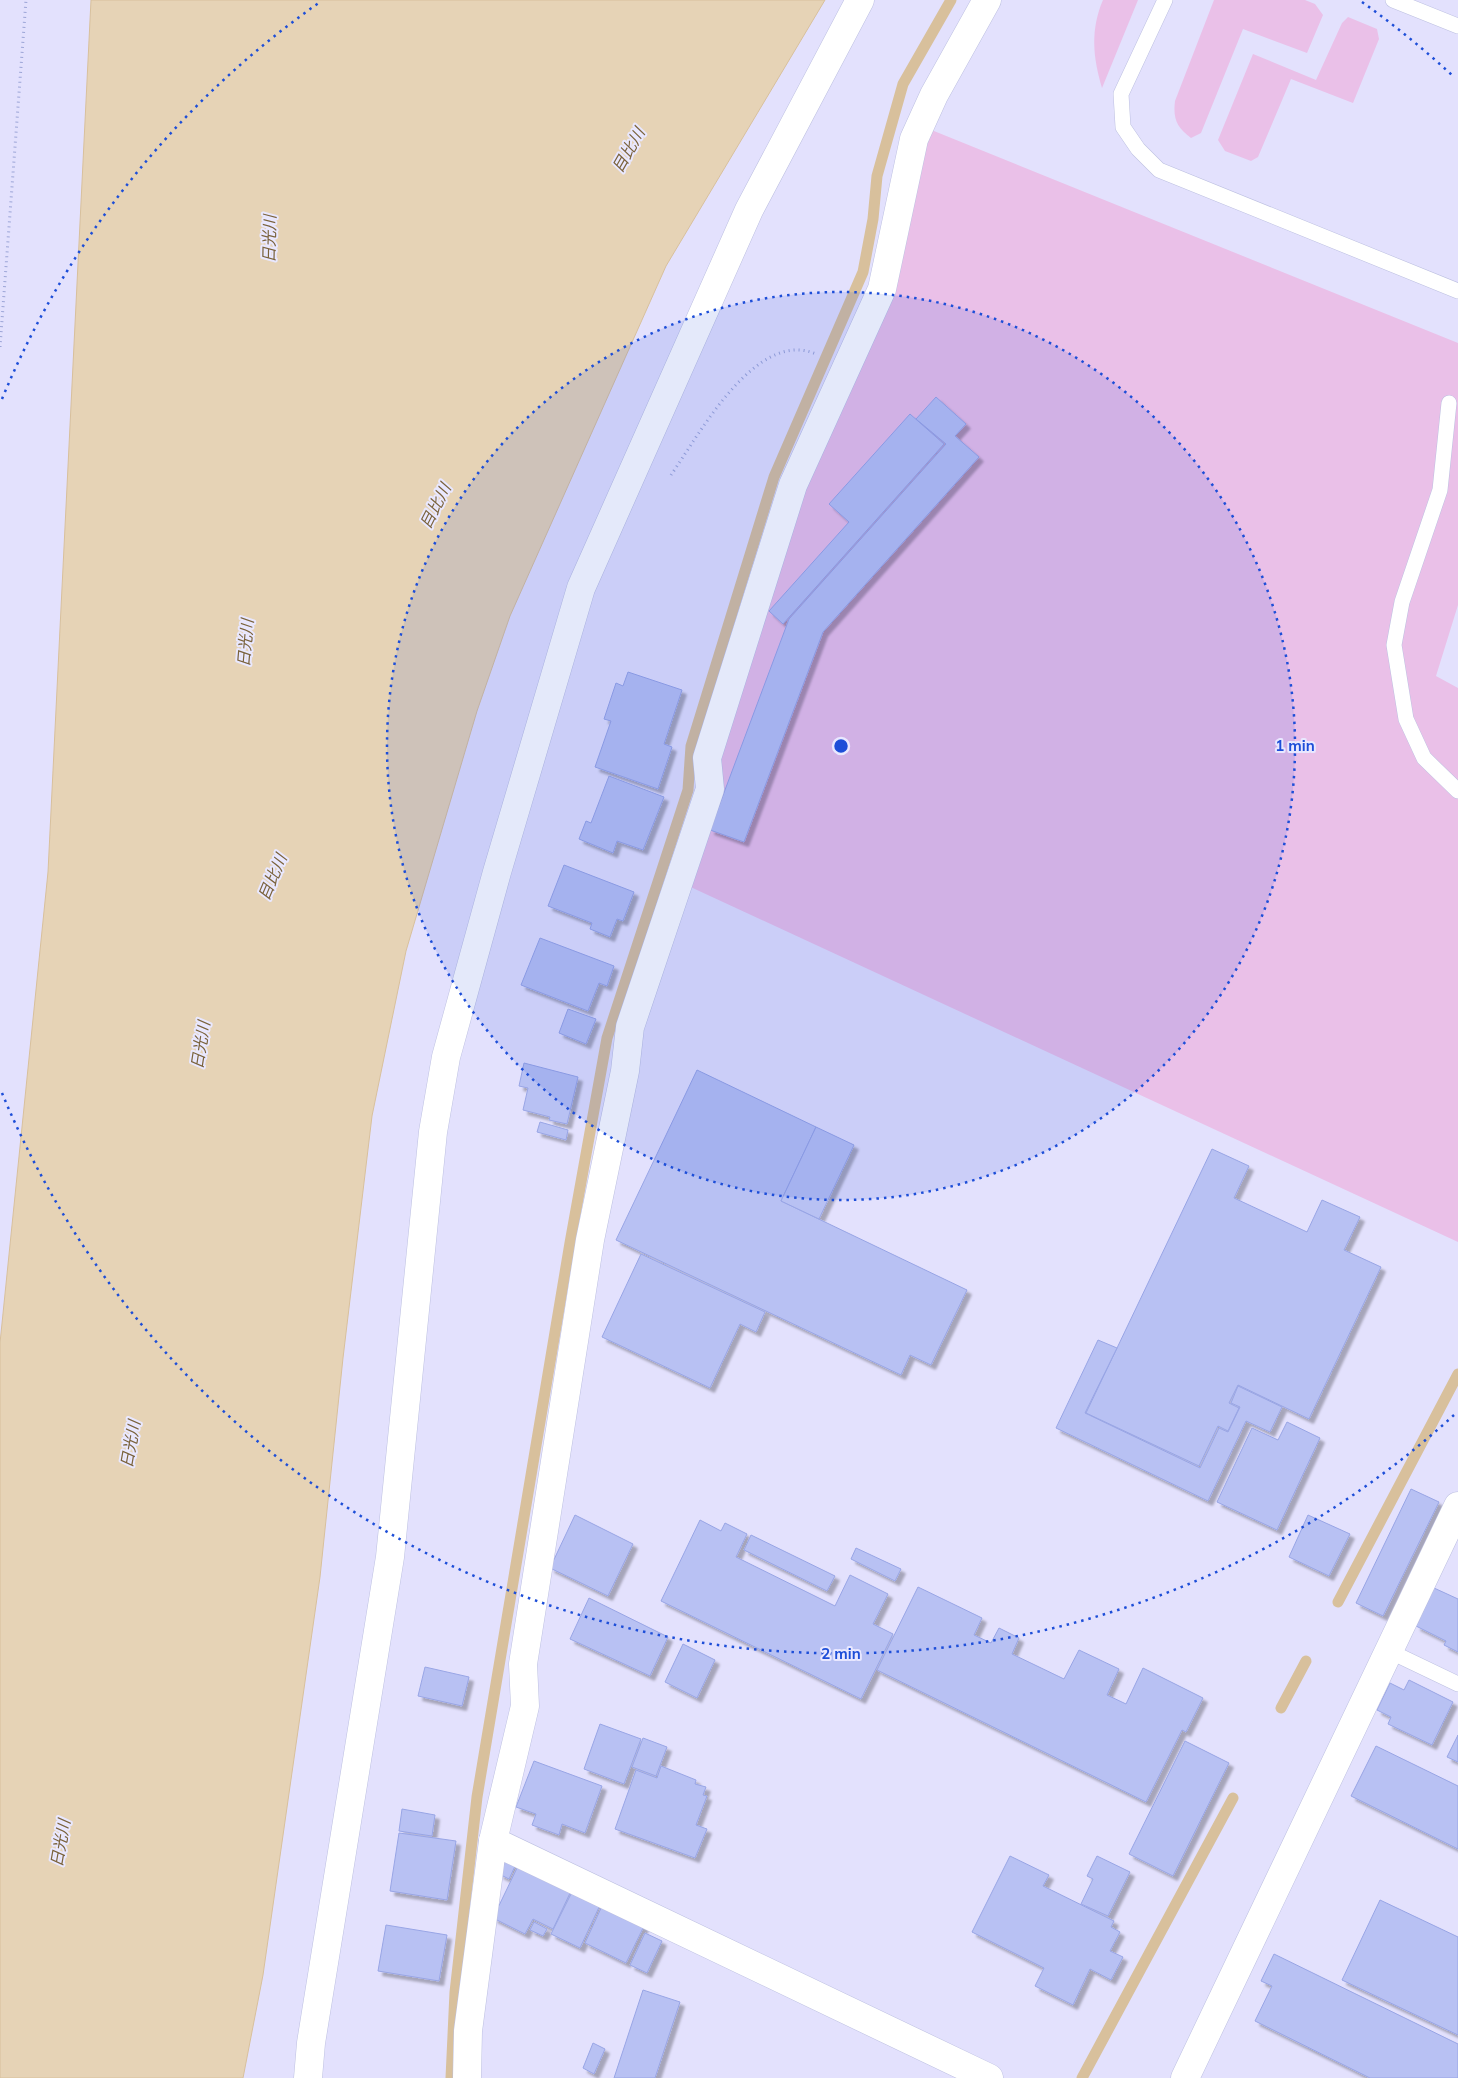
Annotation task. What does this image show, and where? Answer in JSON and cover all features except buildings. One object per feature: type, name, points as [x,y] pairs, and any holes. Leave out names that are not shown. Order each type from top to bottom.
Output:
[{"type":"street","points":[[308,2078],[311,2043],[390,1558],[433,1132],[446,1057],[497,872],[581,588],[749,210],[860,0]]},
{"type":"street","points":[[466,2078],[468,2031],[493,1841],[525,1706],[524,1654],[590,1240],[625,1071],[630,1027],[710,789],[708,758],[792,485],[882,289],[914,139],[934,95],[987,0]]},
{"type":"street","points":[[1185,2078],[1458,1506]]},
{"type":"street","points":[[493,1841],[989,2078]]},
{"type":"lane","points":[[1166,0],[1121,94],[1123,127],[1138,149],[1159,170],[1458,291]]},
{"type":"lane","points":[[1393,0],[1458,26]]},
{"type":"lane","points":[[1449,403],[1440,490],[1402,602],[1394,645],[1406,719],[1424,758],[1458,791]]},
{"type":"lane","points":[[1389,1652],[1458,1684]]},
{"type":"path","points":[[0,347],[26,0]]},
{"type":"path","points":[[666,481],[726,396],[751,369],[777,353],[798,350],[809,351]]},
{"type":"shaded area","points":[[1103,0],[1138,0],[1102,88],[1094,44],[1096,22]]},
{"type":"shaded area","points":[[1214,0],[1305,0],[1315,4],[1323,15],[1307,53],[1243,29],[1201,133],[1191,138],[1182,130],[1177,122],[1175,117],[1175,101]]},
{"type":"shaded area","points":[[1348,17],[1377,29],[1379,39],[1353,103],[1291,79],[1258,157],[1251,161],[1225,151],[1218,140],[1253,54],[1316,80],[1342,23]]},
{"type":"shaded area","points":[[929,129],[1458,343],[1458,605],[1436,676],[1458,688],[1458,1242],[684,884],[717,755],[802,487]]},
{"type":"water","points":[[91,0],[825,0],[666,266],[510,616],[477,711],[406,951],[372,1116],[343,1358],[320,1577],[263,1975],[243,2078],[0,2078],[0,1343],[48,872]]},
{"type":"waterway","points":[[451,2078],[455,1992],[477,1797],[570,1243],[607,1038],[688,790],[691,746],[774,477],[863,272],[873,219],[877,176],[903,84],[951,0]]},
{"type":"waterway","points":[[1338,1602],[1458,1374]]},
{"type":"waterway","points":[[1281,1708],[1306,1661]]},
{"type":"waterway","points":[[1082,2078],[1233,1798]]},
{"type":"water label","name":"目比川","points":[[628,150]]},
{"type":"water label","name":"日光川","points":[[269,239]]},
{"type":"water label","name":"目比川","points":[[435,506]]},
{"type":"water label","name":"日光川","points":[[245,643]]},
{"type":"water label","name":"目比川","points":[[272,877]]},
{"type":"water label","name":"日光川","points":[[200,1045]]},
{"type":"water label","name":"日光川","points":[[130,1444]]},
{"type":"water label","name":"日光川","points":[[60,1843]]}]
